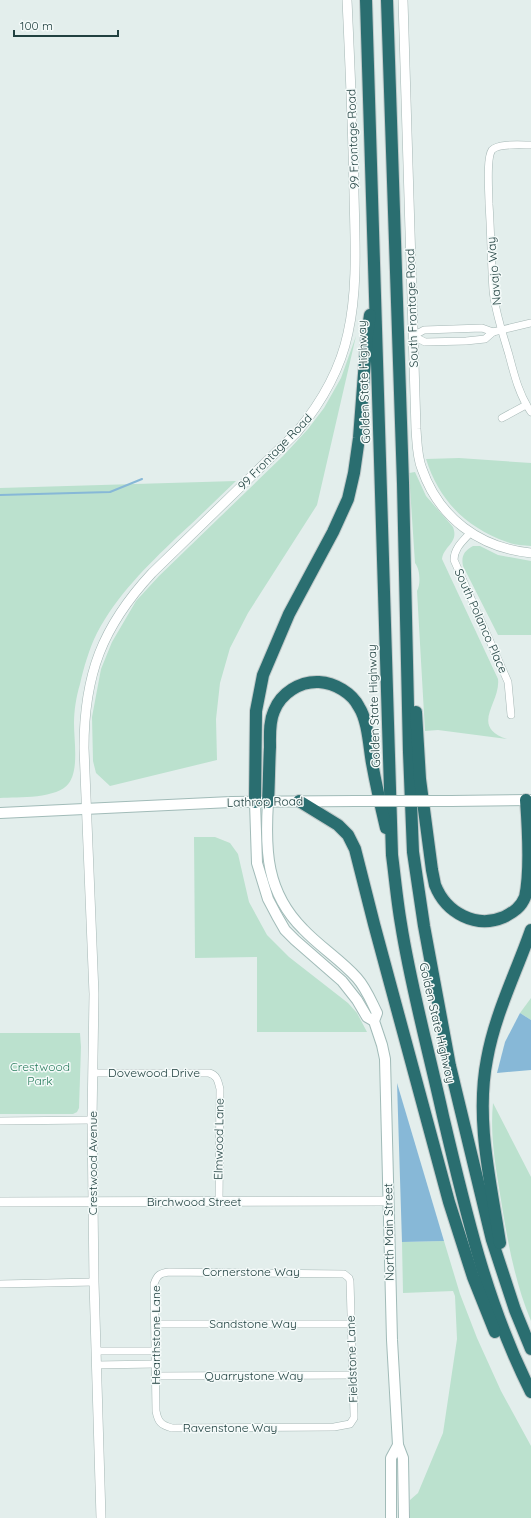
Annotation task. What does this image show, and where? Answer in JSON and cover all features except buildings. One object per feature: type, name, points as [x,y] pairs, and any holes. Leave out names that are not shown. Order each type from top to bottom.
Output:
[{"type":"highway","name":"Golden State Highway","points":[[366,0],[392,855],[400,923],[412,982],[471,1230],[496,1313],[515,1360],[531,1392]]},
{"type":"highway","name":"Golden State Highway","points":[[387,0],[403,483],[409,752],[414,852],[424,926],[450,1066],[492,1240],[515,1310],[531,1349]]},
{"type":"highway","points":[[255,802],[256,711],[263,674],[289,614],[333,532],[348,499],[354,473],[359,438],[367,335],[375,283]]},
{"type":"highway","points":[[403,483],[420,779],[431,862],[435,885],[440,894],[453,910],[466,919],[482,921],[496,920],[517,909],[525,897],[530,877],[529,800]]},
{"type":"highway","points":[[268,802],[271,719],[277,703],[281,698],[301,685],[318,682],[334,685],[350,695],[360,707],[362,712],[392,855]]},
{"type":"highway","points":[[300,801],[338,825],[348,835],[355,849],[402,1029],[462,1243],[488,1315],[512,1370],[531,1400]]},
{"type":"highway","points":[[506,1283],[483,1122],[483,1091],[487,1059],[501,1008],[531,930]]},
{"type":"main road","name":"Lathrop Road","points":[[0,814],[255,802],[529,800]]},
{"type":"main road","name":"North Main Street","points":[[255,802],[257,863],[268,899],[277,916],[285,930],[342,981],[357,1000],[367,1017],[374,1021],[381,1038],[385,1059],[392,1340],[398,1445],[403,1458],[404,1518]]},
{"type":"main road","name":"North Main Street","points":[[268,802],[266,834],[267,855],[276,888],[292,918],[303,930],[358,979],[377,1012],[374,1021]]},
{"type":"main road","name":"North Main Street","points":[[391,1518],[391,1458],[398,1445]]},
{"type":"street","name":"99 Frontage Road","points":[[86,809],[84,732],[88,689],[95,663],[107,634],[119,613],[134,592],[297,432],[314,412],[326,392],[348,335],[354,296],[356,247],[347,0]]},
{"type":"street","name":"South Frontage Road","points":[[403,0],[417,444],[421,468],[432,493],[454,521],[482,540],[506,549],[531,554]]},
{"type":"street","name":"Navajo Way","points":[[531,145],[503,145],[495,147],[490,156],[489,185],[493,283],[502,330],[512,368],[521,394],[531,412]]},
{"type":"street","points":[[413,336],[424,342],[485,339],[493,332],[531,323]]},
{"type":"street","points":[[413,336],[424,330],[482,328],[493,332]]},
{"type":"street","points":[[502,418],[526,405]]},
{"type":"street","name":"South Polanco Place","points":[[470,533],[456,548],[454,560],[508,682],[511,715]]},
{"type":"street","name":"Crestwood Avenue","points":[[86,809],[94,994],[92,1202],[101,1518]]},
{"type":"street","name":"Dovewood Drive","points":[[93,1073],[209,1073],[215,1076]]},
{"type":"street","name":"Elmwood Lane","points":[[215,1076],[218,1080],[220,1089],[219,1202]]},
{"type":"street","points":[[0,1120],[92,1120]]},
{"type":"street","name":"Birchwood Street","points":[[0,1202],[389,1201]]},
{"type":"street","name":"Cornerstone Way","points":[[177,1272],[326,1273]]},
{"type":"street","name":"Hearthstone Lane","points":[[157,1416],[154,1284],[156,1277],[161,1273],[177,1272]]},
{"type":"street","name":"Fieldstone Lane","points":[[310,1428],[346,1426],[352,1422],[354,1414],[350,1281],[344,1274],[326,1273]]},
{"type":"street","points":[[0,1284],[94,1282]]},
{"type":"street","name":"Sandstone Way","points":[[155,1324],[351,1324]]},
{"type":"street","points":[[96,1352],[156,1350]]},
{"type":"street","points":[[96,1365],[156,1364]]},
{"type":"street","name":"Quarrystone Way","points":[[156,1376],[353,1375]]},
{"type":"street","name":"Ravenstone Way","points":[[157,1416],[161,1424],[172,1428],[310,1428]]},
{"type":"green space","points":[[356,336],[317,505],[248,613],[230,648],[220,683],[216,719],[217,760],[110,786],[96,773],[93,761],[92,717],[101,669],[112,642],[136,601],[159,576],[283,456],[308,429],[324,408],[341,378]]},
{"type":"green space","points":[[459,458],[531,463],[531,546],[510,543],[492,536],[466,520],[446,499],[431,474],[426,459]]},
{"type":"green space","points":[[415,472],[426,496],[453,527],[453,540],[445,550],[442,559],[498,679],[498,688],[489,713],[488,721],[490,728],[496,734],[507,739],[438,730],[425,731],[417,591],[419,577],[418,569],[415,563],[409,473]]},
{"type":"green space","points":[[236,481],[177,537],[133,582],[114,606],[97,633],[87,658],[76,699],[74,718],[75,763],[69,783],[64,788],[47,795],[0,798],[0,488]]},
{"type":"green space","points":[[473,546],[480,546],[498,555],[531,561],[531,635],[498,635],[463,566],[462,559],[464,554]]},
{"type":"green space","points":[[194,837],[215,837],[230,843],[238,854],[249,902],[267,935],[289,957],[348,1003],[357,1013],[367,1032],[257,1032],[257,957],[195,958]]},
{"type":"green space","points":[[531,998],[531,1020],[520,1013]]},
{"type":"green space","name":"Crestwood Park","points":[[0,1033],[80,1033],[79,1108],[77,1112],[73,1114],[0,1114]]},
{"type":"green space","points":[[493,1103],[531,1177],[531,1321],[520,1290],[505,1227],[496,1171],[492,1126]]},
{"type":"green space","points":[[444,1241],[460,1294],[477,1338],[501,1391],[531,1446],[531,1518],[410,1518],[410,1500],[418,1493],[443,1433],[457,1339],[455,1296],[453,1291],[403,1293],[402,1242]]},
{"type":"water","points":[[520,1013],[531,1020],[531,1070],[497,1073],[505,1042]]},
{"type":"water","points":[[397,1083],[444,1241],[402,1242]]},
{"type":"waterway","points":[[0,495],[110,492],[142,479]]}]
